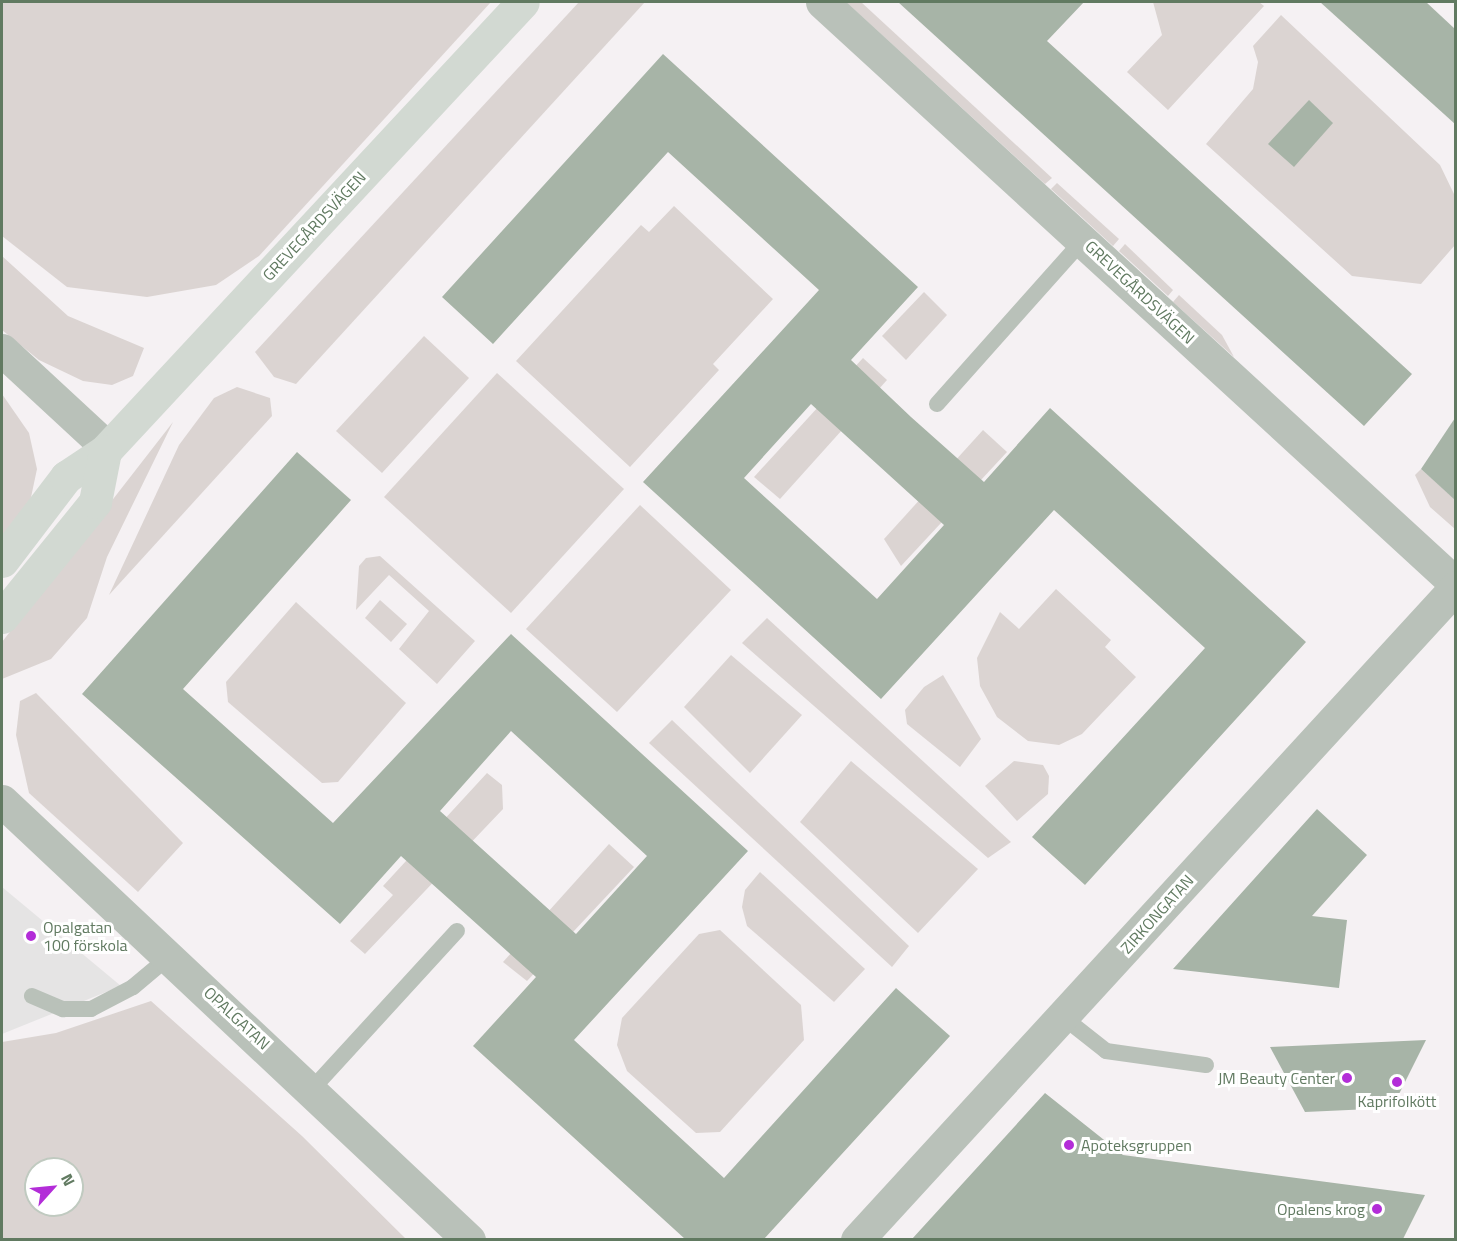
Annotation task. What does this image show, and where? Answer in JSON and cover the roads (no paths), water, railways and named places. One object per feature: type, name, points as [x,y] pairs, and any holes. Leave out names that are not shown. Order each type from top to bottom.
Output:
[{"type":"street","name":"GREVEGÅRDSVÄGEN","points":[[2,561],[66,477],[106,449],[523,2]]},
{"type":"street","name":"GREVEGÅRDSVÄGEN","points":[[822,2],[1084,239],[1455,586]]},
{"type":"street","points":[[2,350],[106,449],[95,502],[2,617]]},
{"type":"street","name":"ZIRKONGATAN","points":[[857,1239],[1063,1017],[1455,586]]},
{"type":"street","name":"OPALGATAN","points":[[2,801],[314,1089],[469,1239]]},
{"type":"lane","points":[[937,404],[1084,239]]},
{"type":"lane","points":[[314,1089],[457,932]]},
{"type":"lane","points":[[32,996],[63,1010],[91,1009],[133,987],[170,956]]},
{"type":"lane","points":[[1063,1017],[1106,1051],[1206,1065]]},
{"type":"place","name":"Opalgatan 100 förskola","points":[[31,936]]},
{"type":"place","name":"JM Beauty Center","points":[[1347,1078]]},
{"type":"place","name":"Kaprifolkött","points":[[1397,1082]]},
{"type":"place","name":"Apoteksgruppen","points":[[1069,1145]]},
{"type":"place","name":"Opalens krog","points":[[1377,1209]]}]
